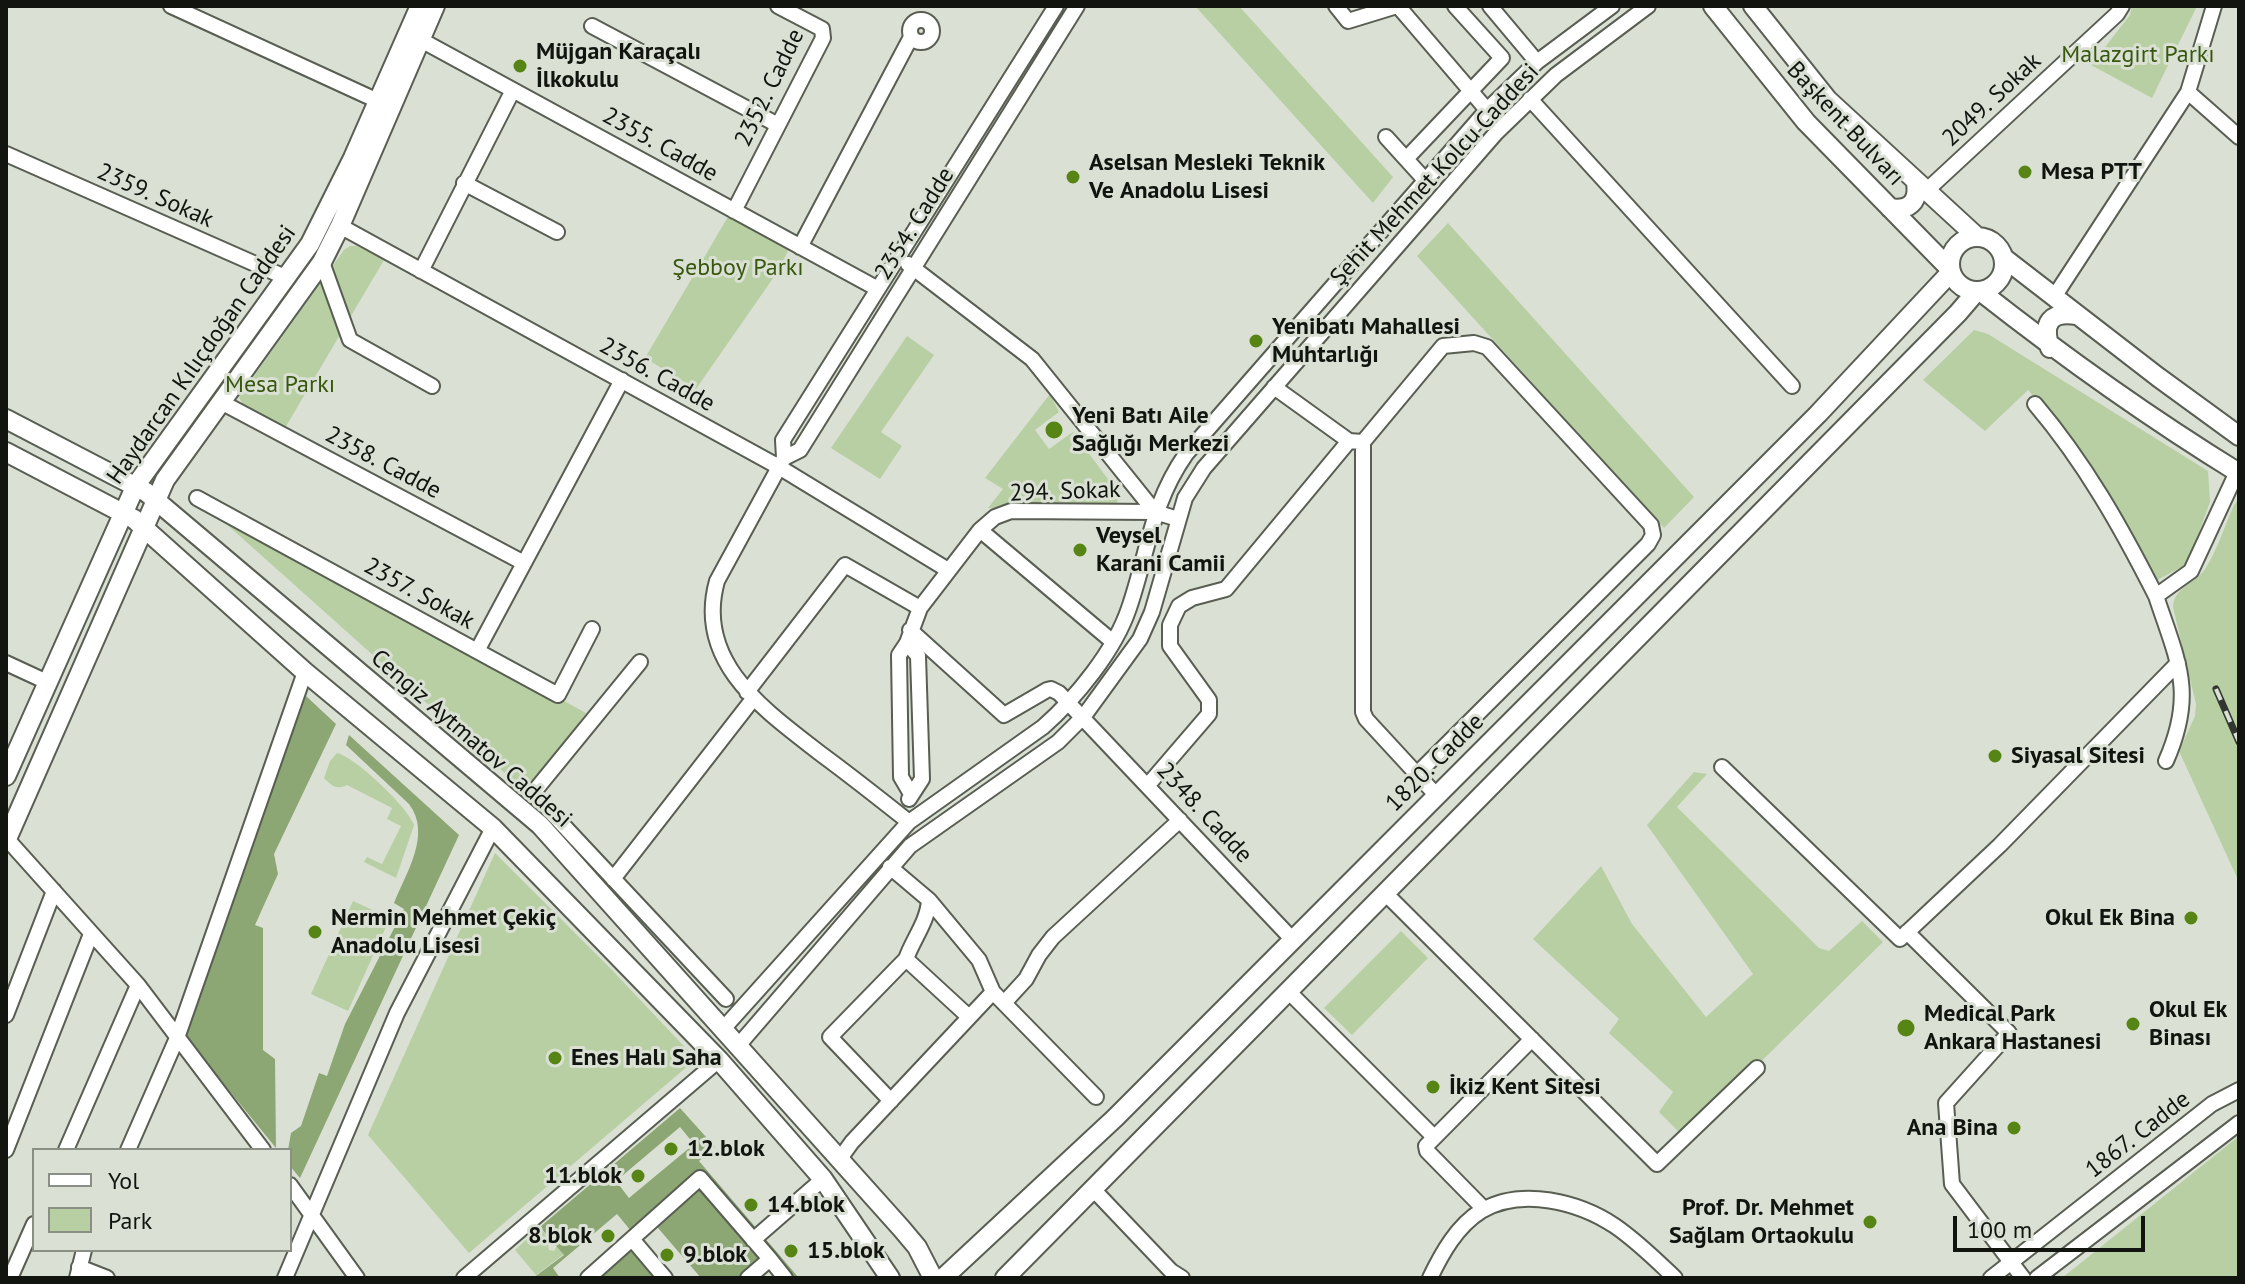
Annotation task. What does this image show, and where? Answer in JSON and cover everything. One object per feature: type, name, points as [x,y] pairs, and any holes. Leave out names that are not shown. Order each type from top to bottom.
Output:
[{"type":"main road","name":"Haydarcan Kılıçdoğan Caddesi","points":[[6,776],[136,485],[287,278],[328,211],[420,6]]},
{"type":"main road","name":"Haydarcan Kılıçdoğan Caddesi","points":[[6,839],[155,500],[170,472],[322,262],[435,6]]},
{"type":"main road","name":"Başkent Bulvarı","points":[[1713,6],[1806,122],[1950,270]]},
{"type":"main road","name":"Başkent Bulvarı","points":[[1753,6],[1828,100],[1976,236]]},
{"type":"main road","points":[[1890,208],[1906,209],[1912,205],[1921,187]]},
{"type":"main road","points":[[2238,473],[2050,348],[1978,292],[1959,285],[1950,270],[1953,250],[1967,238],[1976,236],[1994,242],[2004,258],[2239,436]]},
{"type":"main road","points":[[1005,1278],[1978,292],[1999,282],[2005,266],[2004,258]]},
{"type":"main road","name":"1820. Cadde","points":[[943,1278],[1115,1118],[1437,796],[1818,414],[1950,270]]},
{"type":"main road","points":[[2050,348],[2046,335],[2051,319],[2058,314],[2077,315]]},
{"type":"main road","points":[[1904,322],[1912,317],[1927,320],[1932,327],[1930,342]]},
{"type":"main road","name":"Cengiz Aytmatov Caddesi","points":[[6,419],[136,485],[540,825],[917,1247],[933,1278]]},
{"type":"main road","points":[[6,452],[123,512],[143,526],[305,672],[493,828],[719,1060],[823,1179],[890,1278]]},
{"type":"street","points":[[171,6],[378,101]]},
{"type":"street","name":"2352. Cadde","points":[[734,211],[824,33],[822,29],[778,6]]},
{"type":"street","name":"2354. Cadde","points":[[782,463],[783,440],[1056,6]]},
{"type":"street","name":"2354. Cadde","points":[[904,818],[750,695],[733,675],[718,643],[712,616],[713,593],[782,463],[800,450],[1077,6]]},
{"type":"street","points":[[1336,6],[1348,21],[1398,6],[1487,110]]},
{"type":"street","points":[[1406,159],[1502,58],[1455,6]]},
{"type":"street","points":[[1490,6],[1537,62]]},
{"type":"street","name":"Şehit Mehmet Kolcu Caddesi","points":[[723,1029],[904,818],[1043,727],[1068,702],[1113,642],[1130,606],[1155,512],[1174,471],[1204,432],[1487,110],[1537,62],[1612,6]]},
{"type":"street","name":"Şehit Mehmet Kolcu Caddesi","points":[[737,1047],[890,867],[925,834],[1058,742],[1084,716],[1140,639],[1152,612],[1178,519],[1193,483],[1496,133],[1556,75],[1648,6]]},
{"type":"street","name":"2049. Sokak","points":[[1921,187],[2117,14],[2122,6]]},
{"type":"street","points":[[2054,297],[2188,92],[2214,6]]},
{"type":"street","points":[[592,26],[778,125]]},
{"type":"street","points":[[800,247],[911,37]]},
{"type":"street","name":"2355. Cadde","points":[[421,40],[878,289]]},
{"type":"street","points":[[421,271],[513,90]]},
{"type":"street","points":[[2188,92],[2239,137]]},
{"type":"street","points":[[1530,99],[1792,386]]},
{"type":"street","points":[[1386,137],[1425,180]]},
{"type":"street","name":"2359. Sokak","points":[[6,154],[287,278]]},
{"type":"street","points":[[464,183],[557,232]]},
{"type":"street","name":"2356. Cadde","points":[[340,226],[622,380],[782,463],[948,570]]},
{"type":"street","points":[[897,258],[1032,359],[1155,512]]},
{"type":"street","points":[[322,262],[350,340],[432,386]]},
{"type":"street","points":[[1148,785],[1209,714],[1211,707],[1170,646],[1168,636],[1174,614],[1185,601],[1226,589],[1443,346],[1481,344],[1651,525],[1653,535],[1648,544],[1417,774]]},
{"type":"street","name":"2357. Sokak","points":[[197,498],[477,651],[622,380]]},
{"type":"street","points":[[1274,387],[1356,442]]},
{"type":"street","name":"2358. Cadde","points":[[221,402],[524,563]]},
{"type":"street","points":[[2035,404],[2082,464],[2124,533],[2156,596],[2178,663],[2183,702],[2177,735],[2166,761]]},
{"type":"street","points":[[1356,442],[1363,712],[1437,796]]},
{"type":"street","points":[[2156,596],[2191,571],[2238,473]]},
{"type":"street","name":"294. Sokak","points":[[908,636],[920,608],[980,530],[995,517],[1011,511],[1155,512],[1178,519]]},
{"type":"street","points":[[1151,528],[1174,535]]},
{"type":"street","name":"294. Sokak","points":[[980,530],[1113,642]]},
{"type":"street","points":[[613,879],[845,565],[920,608]]},
{"type":"street","points":[[477,651],[558,695],[592,629]]},
{"type":"street","points":[[908,636],[1004,715],[1051,689],[1068,702]]},
{"type":"street","points":[[904,818],[911,794],[922,779],[918,656],[908,636]]},
{"type":"street","points":[[640,662],[533,793],[726,999]]},
{"type":"street","points":[[6,663],[47,682]]},
{"type":"street","points":[[1722,767],[1900,939],[2000,845],[2178,663]]},
{"type":"street","points":[[129,1148],[177,1038],[305,672]]},
{"type":"street","name":"2348. Cadde","points":[[1068,702],[1292,939]]},
{"type":"street","points":[[1004,1003],[1026,979],[1053,937],[1180,820]]},
{"type":"street","points":[[285,1278],[397,1013],[493,828]]},
{"type":"street","points":[[6,839],[138,985],[261,1148]]},
{"type":"street","points":[[890,867],[929,900],[979,960],[993,992],[1096,1097]]},
{"type":"street","points":[[6,1015],[54,891]]},
{"type":"street","points":[[1385,893],[1657,1164],[1757,1068]]},
{"type":"street","points":[[891,1101],[830,1037],[906,959],[915,935],[928,916],[929,900]]},
{"type":"street","points":[[1907,932],[2009,1033],[1946,1103],[1952,1184],[2023,1278]]},
{"type":"street","points":[[6,1150],[91,934]]},
{"type":"street","points":[[658,956],[673,944]]},
{"type":"street","points":[[906,959],[969,1017]]},
{"type":"street","points":[[67,1148],[138,985]]},
{"type":"street","points":[[1288,991],[1434,1137]]},
{"type":"street","points":[[839,1160],[993,992]]},
{"type":"street","points":[[1484,1209],[1427,1151],[1428,1143],[1532,1039]]},
{"type":"street","points":[[464,1278],[719,1060]]},
{"type":"street","name":"1867. Cadde","points":[[1991,1278],[2212,1104],[2239,1090]]},
{"type":"street","points":[[2037,1278],[2239,1123]]},
{"type":"street","points":[[588,1278],[700,1178],[785,1278]]},
{"type":"street","points":[[753,1240],[823,1179]]},
{"type":"street","points":[[292,1188],[357,1278]]},
{"type":"street","points":[[1092,1188],[1171,1271],[1182,1278]]},
{"type":"street","points":[[1430,1278],[1460,1229],[1484,1209],[1516,1200],[1575,1206],[1613,1224],[1675,1278]]},
{"type":"street","points":[[11,1276],[32,1229]]},
{"type":"street","points":[[632,1239],[665,1278]]},
{"type":"street","points":[[83,1252],[78,1273],[107,1278]]},
{"type":"street","points":[[748,1278],[770,1259]]},
{"type":"green space","points":[[1195,6],[1239,6],[1393,177],[1373,203]]},
{"type":"green space","name":"Malazgirt Parkı","points":[[2132,6],[2197,6],[2152,98],[2091,65],[2130,15]]},
{"type":"green space","name":"Şebboy Parkı","points":[[729,215],[789,249],[778,271],[696,389],[645,358]]},
{"type":"green space","points":[[1448,223],[1694,497],[1664,528],[1417,256]]},
{"type":"green space","name":"Mesa Parkı","points":[[357,246],[384,260],[285,428],[242,403],[239,397],[344,250]]},
{"type":"green space","points":[[1974,330],[1988,334],[2208,471],[2210,502],[2190,557],[2183,566],[2154,582],[2070,437],[2028,390],[1985,431],[1923,380]]},
{"type":"green space","points":[[907,336],[934,355],[881,432],[902,446],[880,479],[831,448]]},
{"type":"green space","points":[[1050,394],[1059,412],[1035,430],[1049,449],[1073,432],[1119,494],[1117,503],[988,508],[1003,489],[985,478]]},
{"type":"green space","points":[[2239,499],[2239,882],[2179,751],[2195,716],[2196,704],[2173,607],[2181,590],[2205,569]]},
{"type":"green space","points":[[204,504],[586,713],[527,793]]},
{"type":"green space","points":[[306,696],[336,724],[274,854],[278,874],[255,925],[263,928],[263,1050],[275,1059],[276,1148],[179,1029]]},
{"type":"green space","points":[[349,735],[459,835],[300,1178],[292,1168],[292,1148],[288,1148],[291,1133],[301,1126],[319,1073],[327,1076],[345,1024],[404,909],[394,903],[418,841],[418,828],[409,804],[346,745]]},
{"type":"green space","points":[[337,753],[356,763],[380,784],[414,825],[396,878],[364,862],[367,857],[382,864],[401,826],[387,819],[392,808],[347,785],[334,786],[324,778],[330,761]]},
{"type":"green space","points":[[1694,772],[1707,774],[1677,807],[1819,948],[1829,951],[1862,921],[1883,942],[1684,1137],[1659,1112],[1673,1092],[1609,1033],[1619,1019],[1533,939],[1601,866],[1632,924],[1706,1017],[1753,974],[1647,825]]},
{"type":"green space","points":[[495,853],[696,1059],[469,1253],[368,1135]]},
{"type":"green space","points":[[353,901],[390,918],[348,1011],[311,994]]},
{"type":"green space","points":[[1401,931],[1428,958],[1352,1035],[1324,1008]]},
{"type":"green space","points":[[680,1108],[715,1147],[699,1161],[799,1278],[775,1278],[764,1265],[748,1278],[701,1278],[652,1221],[632,1239],[665,1278],[588,1278],[619,1249],[615,1244],[631,1231],[617,1214],[553,1268],[560,1278],[533,1278],[564,1255],[540,1227]],"holes":[[[680,1127],[694,1144],[629,1198],[616,1181]]]},
{"type":"green space","points":[[2239,1136],[2239,1278],[2062,1278]]},
{"type":"green space","points":[[540,1227],[551,1242],[549,1250],[554,1251],[557,1246],[564,1254],[536,1275],[515,1250]]},
{"type":"railway","points":[[2216,689],[2239,742]]},
{"type":"place","name":"Müjgan Karaçalı İlkokulu","points":[[520,66]]},
{"type":"place","name":"Mesa PTT","points":[[2025,172]]},
{"type":"place","name":"Aselsan Mesleki Teknik Ve Anadolu Lisesi","points":[[1073,177]]},
{"type":"place","name":"Yenibatı Mahallesi Muhtarlığı","points":[[1256,341]]},
{"type":"place","name":"Yeni Batı Aile Sağlığı Merkezi","points":[[1054,430]]},
{"type":"place","name":"Veysel Karani Camii","points":[[1080,550]]},
{"type":"place","name":"Siyasal Sitesi","points":[[1995,756]]},
{"type":"place","name":"Okul Ek Bina","points":[[2191,918]]},
{"type":"place","name":"Nermin Mehmet Çekiç Anadolu Lisesi","points":[[315,932]]},
{"type":"place","name":"Okul Ek Binası","points":[[2133,1024]]},
{"type":"place","name":"Medical Park Ankara Hastanesi","points":[[1906,1028]]},
{"type":"place","name":"Enes Halı Saha","points":[[555,1058]]},
{"type":"place","name":"İkiz Kent Sitesi","points":[[1433,1087]]},
{"type":"place","name":"Ana Bina","points":[[2014,1128]]},
{"type":"place","name":"12.blok","points":[[671,1149]]},
{"type":"place","name":"11.blok","points":[[638,1176]]},
{"type":"place","name":"14.blok","points":[[751,1205]]},
{"type":"place","name":"Prof. Dr. Mehmet Sağlam Ortaokulu","points":[[1870,1222]]},
{"type":"place","name":"8.blok","points":[[608,1236]]},
{"type":"place","name":"15.blok","points":[[791,1251]]},
{"type":"place","name":"9.blok","points":[[667,1255]]}]
